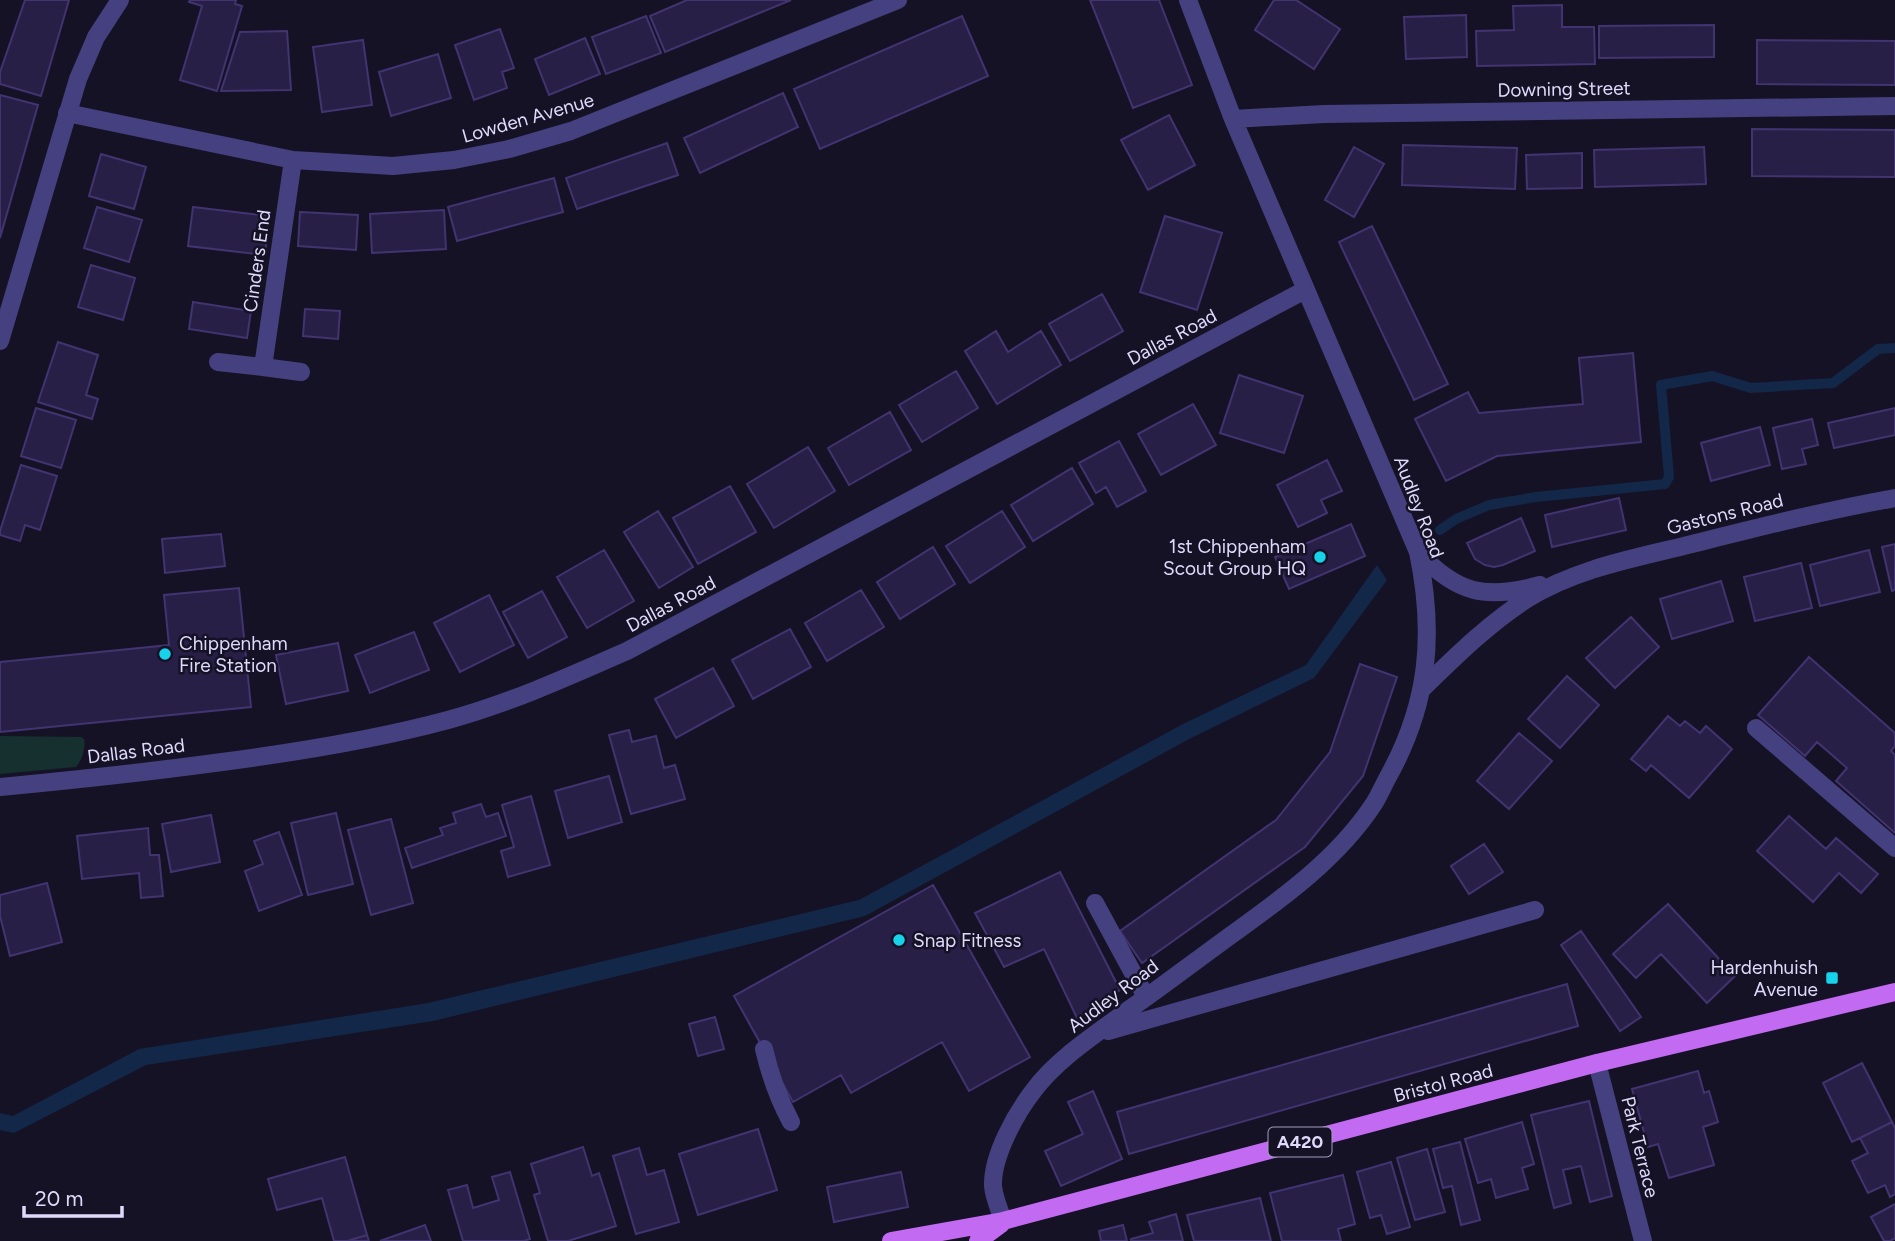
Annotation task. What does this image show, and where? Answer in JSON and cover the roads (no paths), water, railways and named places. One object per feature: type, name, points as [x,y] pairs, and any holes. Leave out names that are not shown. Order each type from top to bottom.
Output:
[{"type":"main road","name":"Bristol Road","points":[[1003,1222],[1597,1063],[1895,992]]},
{"type":"main road","name":"A420","points":[[891,1241],[1003,1222]]},
{"type":"main road","name":"A420","points":[[978,1241],[1003,1222]]},
{"type":"street","points":[[0,341],[85,59],[120,0]]},
{"type":"street","name":"Lowden Avenue","points":[[67,113],[293,160],[393,166],[454,160],[509,149],[571,131],[898,0]]},
{"type":"street","name":"Audley Road","points":[[1003,1222],[993,1187],[998,1163],[1005,1139],[1035,1088],[1063,1060],[1094,1035],[1273,904],[1341,845],[1373,805],[1400,756],[1422,689],[1428,625],[1418,552],[1233,120],[1188,0]]},
{"type":"street","name":"Downing Street","points":[[1233,120],[1324,114],[1895,106]]},
{"type":"street","name":"Cinders End","points":[[263,367],[293,160]]},
{"type":"street","name":"Dallas Road","points":[[0,787],[117,776],[295,752],[447,720],[504,703],[626,651],[1305,290]]},
{"type":"street","points":[[218,362],[301,372]]},
{"type":"street","name":"Gastons Road","points":[[1418,552],[1431,567],[1450,581],[1470,590],[1494,593],[1528,588],[1620,562],[1841,507],[1895,498]]},
{"type":"street","name":"Gastons Road","points":[[1422,689],[1496,621],[1526,599],[1567,578]]},
{"type":"street","points":[[1756,728],[1895,848]]},
{"type":"street","points":[[1095,903],[1146,997]]},
{"type":"street","points":[[1094,1035],[1535,910]]},
{"type":"street","points":[[764,1049],[769,1074],[791,1122]]},
{"type":"street","name":"Park Terrace","points":[[1597,1063],[1643,1241]]},
{"type":"water","points":[[1377,565],[1387,580],[1314,678],[1191,738],[865,916],[433,1021],[146,1065],[14,1133],[0,1130],[0,1113],[13,1116],[139,1049],[428,1003],[859,900],[1183,724],[1306,665]]},
{"type":"waterway","points":[[1440,530],[1456,519],[1489,505],[1536,497],[1665,484],[1669,477],[1661,385],[1712,376],[1751,388],[1833,383],[1878,349],[1895,348]]},
{"type":"place","name":"1st Chippenham Scout Group HQ","points":[[1320,557]]},
{"type":"place","name":"Chippenham Fire Station","points":[[165,654]]},
{"type":"place","name":"Snap Fitness","points":[[899,940]]},
{"type":"place","name":"Hardenhuish Avenue","points":[[1832,978]]}]
